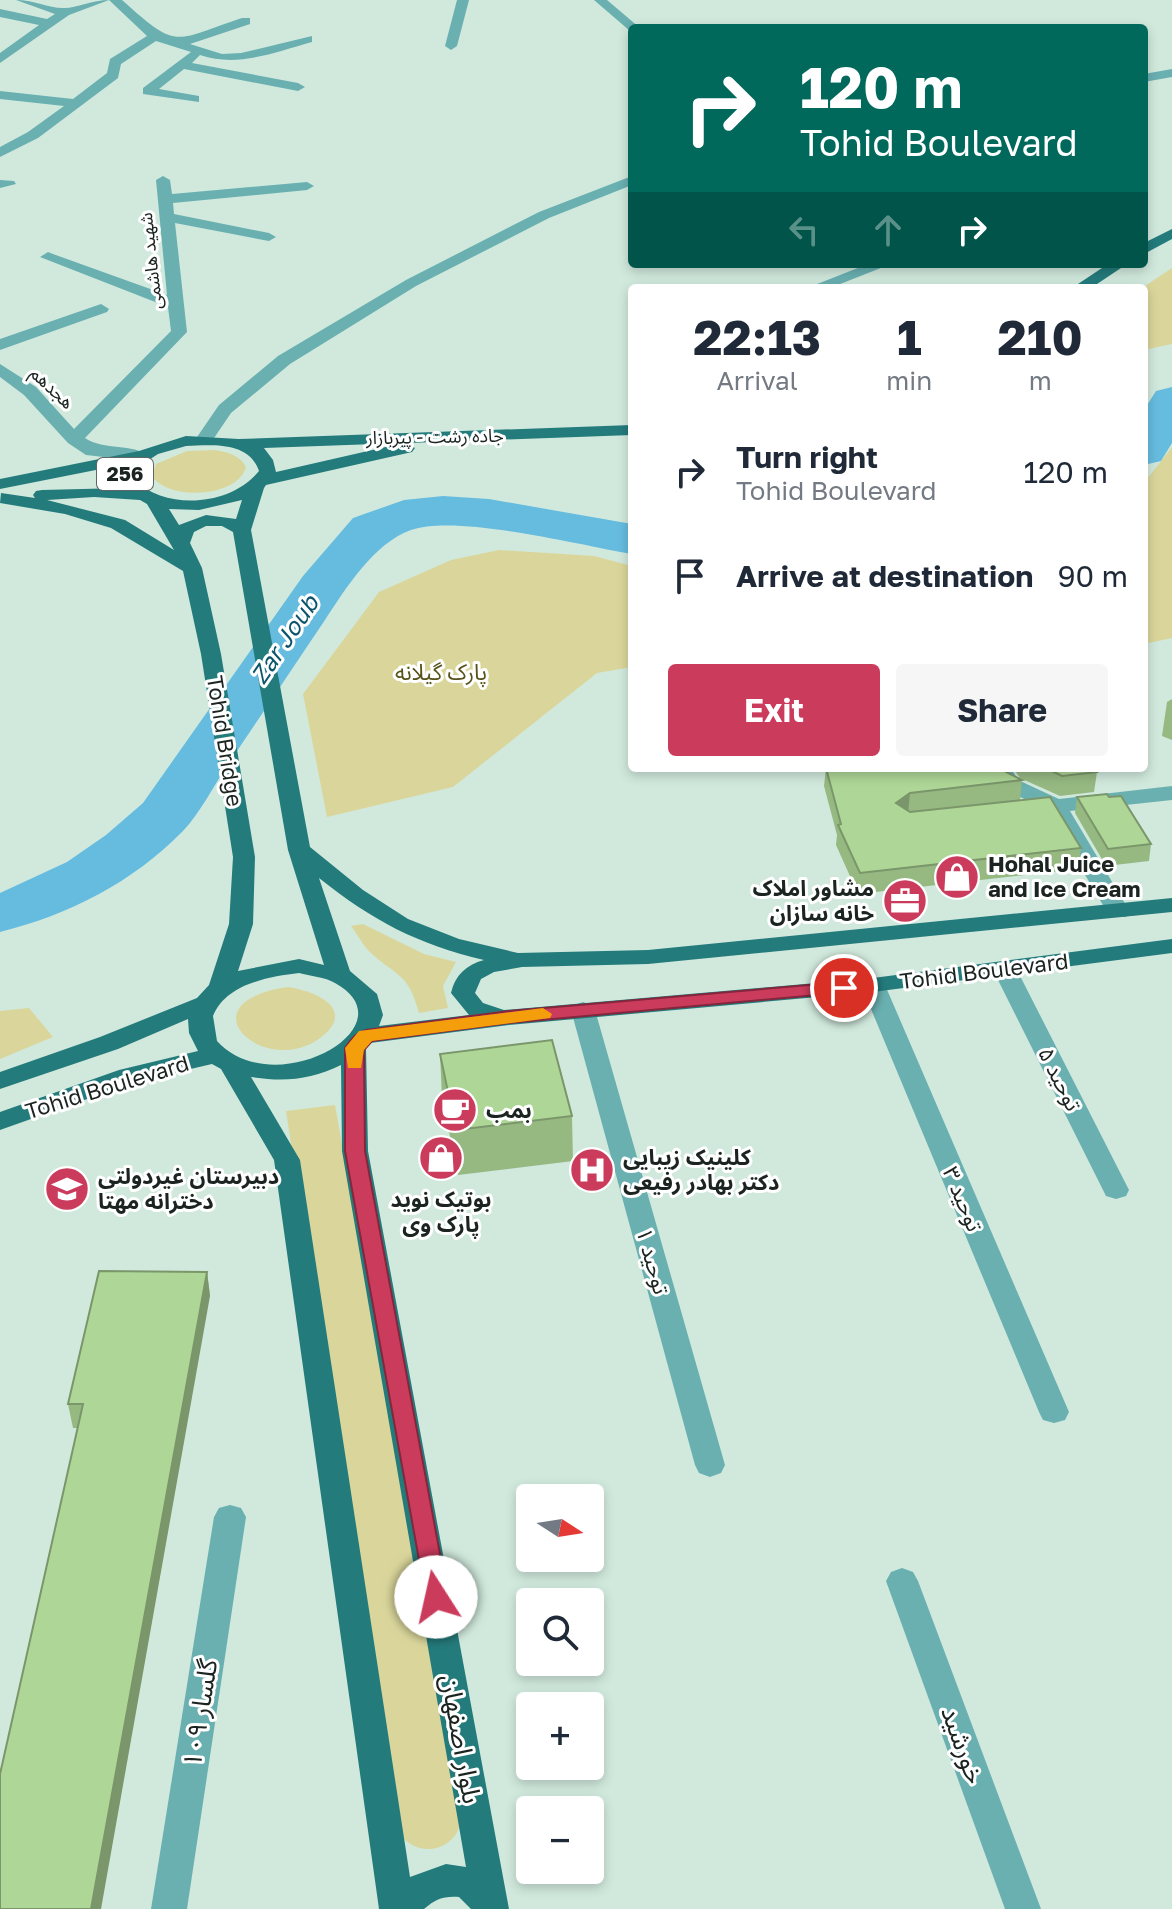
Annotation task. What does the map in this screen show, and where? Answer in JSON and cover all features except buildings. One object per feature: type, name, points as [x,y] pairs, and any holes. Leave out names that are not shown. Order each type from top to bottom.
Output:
[{"type":"main road","points":[[1148,247],[1172,233]]},
{"type":"main road","points":[[1086,284],[1112,268]]},
{"type":"main road","name":"جاده رشت - پیربازار","points":[[238,444],[628,430]]},
{"type":"main road","points":[[260,484],[455,438]]},
{"type":"main road","name":"256","points":[[0,484],[139,456],[168,445],[204,440],[238,444]]},
{"type":"main road","points":[[238,444],[262,455],[268,471],[242,530],[299,850],[339,975]]},
{"type":"main road","name":"256","points":[[139,456],[130,464],[125,481],[147,498]]},
{"type":"main road","name":"256","points":[[0,498],[94,492],[208,503],[243,494],[260,484]]},
{"type":"main road","points":[[0,498],[67,509],[118,524],[192,568]]},
{"type":"main road","name":"Tohid Bridge","points":[[147,498],[181,543],[192,568],[214,670],[244,857],[241,924],[214,996]]},
{"type":"main road","points":[[181,543],[185,529],[206,521],[225,521],[242,530]]},
{"type":"main road","name":"Tohid Boulevard","points":[[299,850],[367,902],[413,930],[510,962],[631,959],[1172,905]]},
{"type":"main road","name":"Tohid Boulevard","points":[[360,1042],[509,1017],[873,985],[1172,946]]},
{"type":"main road","points":[[509,1017],[474,1008],[463,993],[469,978],[477,971],[510,962]]},
{"type":"main road","points":[[223,1060],[250,1071],[296,1073],[338,1059],[360,1042],[372,1022],[372,1008],[355,983],[339,975],[299,966],[277,967],[246,976],[214,996],[201,1016],[200,1030],[205,1043],[223,1060],[287,1160],[400,1909]]},
{"type":"main road","name":"Tohid Boulevard","points":[[0,1081],[109,1043],[214,996]]},
{"type":"main road","name":"بلوار اصفهان","points":[[360,1042],[355,1151],[490,1909]]},
{"type":"main road","points":[[109,1043],[128,1044],[142,1053],[142,1065],[128,1076]]},
{"type":"main road","name":"Tohid Boulevard","points":[[0,1121],[128,1076],[223,1060]]},
{"type":"main road","points":[[400,1909],[422,1886],[439,1880],[457,1880],[473,1886],[485,1897],[490,1909]]},
{"type":"street","points":[[22,0],[65,12]]},
{"type":"street","points":[[0,59],[65,12],[103,0]]},
{"type":"street","points":[[115,0],[155,36],[221,58],[241,57],[308,39]]},
{"type":"street","points":[[451,46],[463,0]]},
{"type":"street","points":[[600,0],[629,24]]},
{"type":"street","points":[[0,13],[48,23]]},
{"type":"street","points":[[177,44],[246,21]]},
{"type":"street","points":[[11,31],[33,34]]},
{"type":"street","points":[[0,153],[33,135],[76,103],[113,75],[115,62],[155,36]]},
{"type":"street","points":[[194,99],[148,91],[199,51]]},
{"type":"street","points":[[181,65],[298,87]]},
{"type":"street","points":[[1148,77],[1172,73]]},
{"type":"street","points":[[0,95],[76,103]]},
{"type":"street","points":[[0,111],[22,97]]},
{"type":"street","name":"شهید هاشمی","points":[[74,439],[179,332],[163,180]]},
{"type":"street","points":[[204,440],[225,409],[284,360],[411,283],[530,222],[628,182]]},
{"type":"street","points":[[165,199],[307,186]]},
{"type":"street","points":[[167,217],[269,237]]},
{"type":"street","points":[[48,257],[176,304]]},
{"type":"street","points":[[826,284],[872,268]]},
{"type":"street","points":[[0,345],[101,309]]},
{"type":"street","name":"هجدهم","points":[[0,369],[30,391],[74,439]]},
{"type":"street","points":[[74,439],[92,451],[139,456]]},
{"type":"street","points":[[1002,772],[1010,784],[1056,806],[1118,912]]},
{"type":"street","points":[[997,813],[1172,793]]},
{"type":"street","name":"توحید ۵","points":[[1004,968],[1116,1190]]},
{"type":"street","name":"توحید ۳","points":[[873,985],[1054,1412]]},
{"type":"street","name":"توحید ۱","points":[[583,1010],[710,1465]]},
{"type":"street","name":"گلسار ۱۰۹","points":[[169,1909],[230,1517]]},
{"type":"street","name":"خورشید","points":[[902,1581],[1023,1909]]},
{"type":"green space","points":[[1172,268],[1172,344],[1148,349],[1148,284]]},
{"type":"green space","points":[[1172,447],[1172,638],[1148,643],[1148,478]]},
{"type":"green space","points":[[214,450],[237,457],[246,467],[230,485],[217,490],[187,492],[172,490],[152,476],[156,464],[187,451]]},
{"type":"green space","name":"پارک گیلانه","points":[[499,550],[594,556],[628,565],[628,668],[597,673],[453,787],[327,817],[303,694],[379,592],[451,560]]},
{"type":"green space","points":[[363,924],[424,954],[456,962],[443,986],[448,1008],[419,1013],[406,982],[368,950],[351,926]]},
{"type":"green space","points":[[288,987],[317,996],[332,1008],[335,1015],[333,1024],[325,1034],[303,1047],[280,1050],[260,1045],[244,1035],[236,1022],[239,1008],[255,996]]},
{"type":"green space","points":[[29,1008],[53,1037],[0,1059],[0,1011]]},
{"type":"green space","points":[[335,1105],[462,1815],[453,1838],[434,1849],[412,1845],[395,1826],[286,1111]]},
{"type":"waterway","name":"Zar Joub","points":[[1148,444],[1172,401]]},
{"type":"waterway","name":"Zar Joub","points":[[0,913],[46,897],[88,875],[109,862],[164,816],[321,587],[371,529],[404,515],[443,511],[489,514],[628,538]]},
{"type":"slow traffic","points":[[355,1063],[354,1048],[366,1036],[543,1014]]},
{"type":"place","name":"Hohal Juice and Ice Cream","points":[[957,877]]},
{"type":"place","name":"مشاور املاک خانه سازان","points":[[905,901]]},
{"type":"place","name":"بمب","points":[[455,1110]]},
{"type":"place","name":"بوتیک نوید پارک وی","points":[[441,1158]]},
{"type":"place","name":"کلینیک زیبایی دکتر بهادر رفیعی","points":[[592,1170]]},
{"type":"place","name":"دبیرستان غیردولتی دخترانه مهتا","points":[[67,1189]]},
{"type":"route","points":[[436,1597],[355,1151],[354,1048],[366,1036],[509,1017],[844,988]]}]
